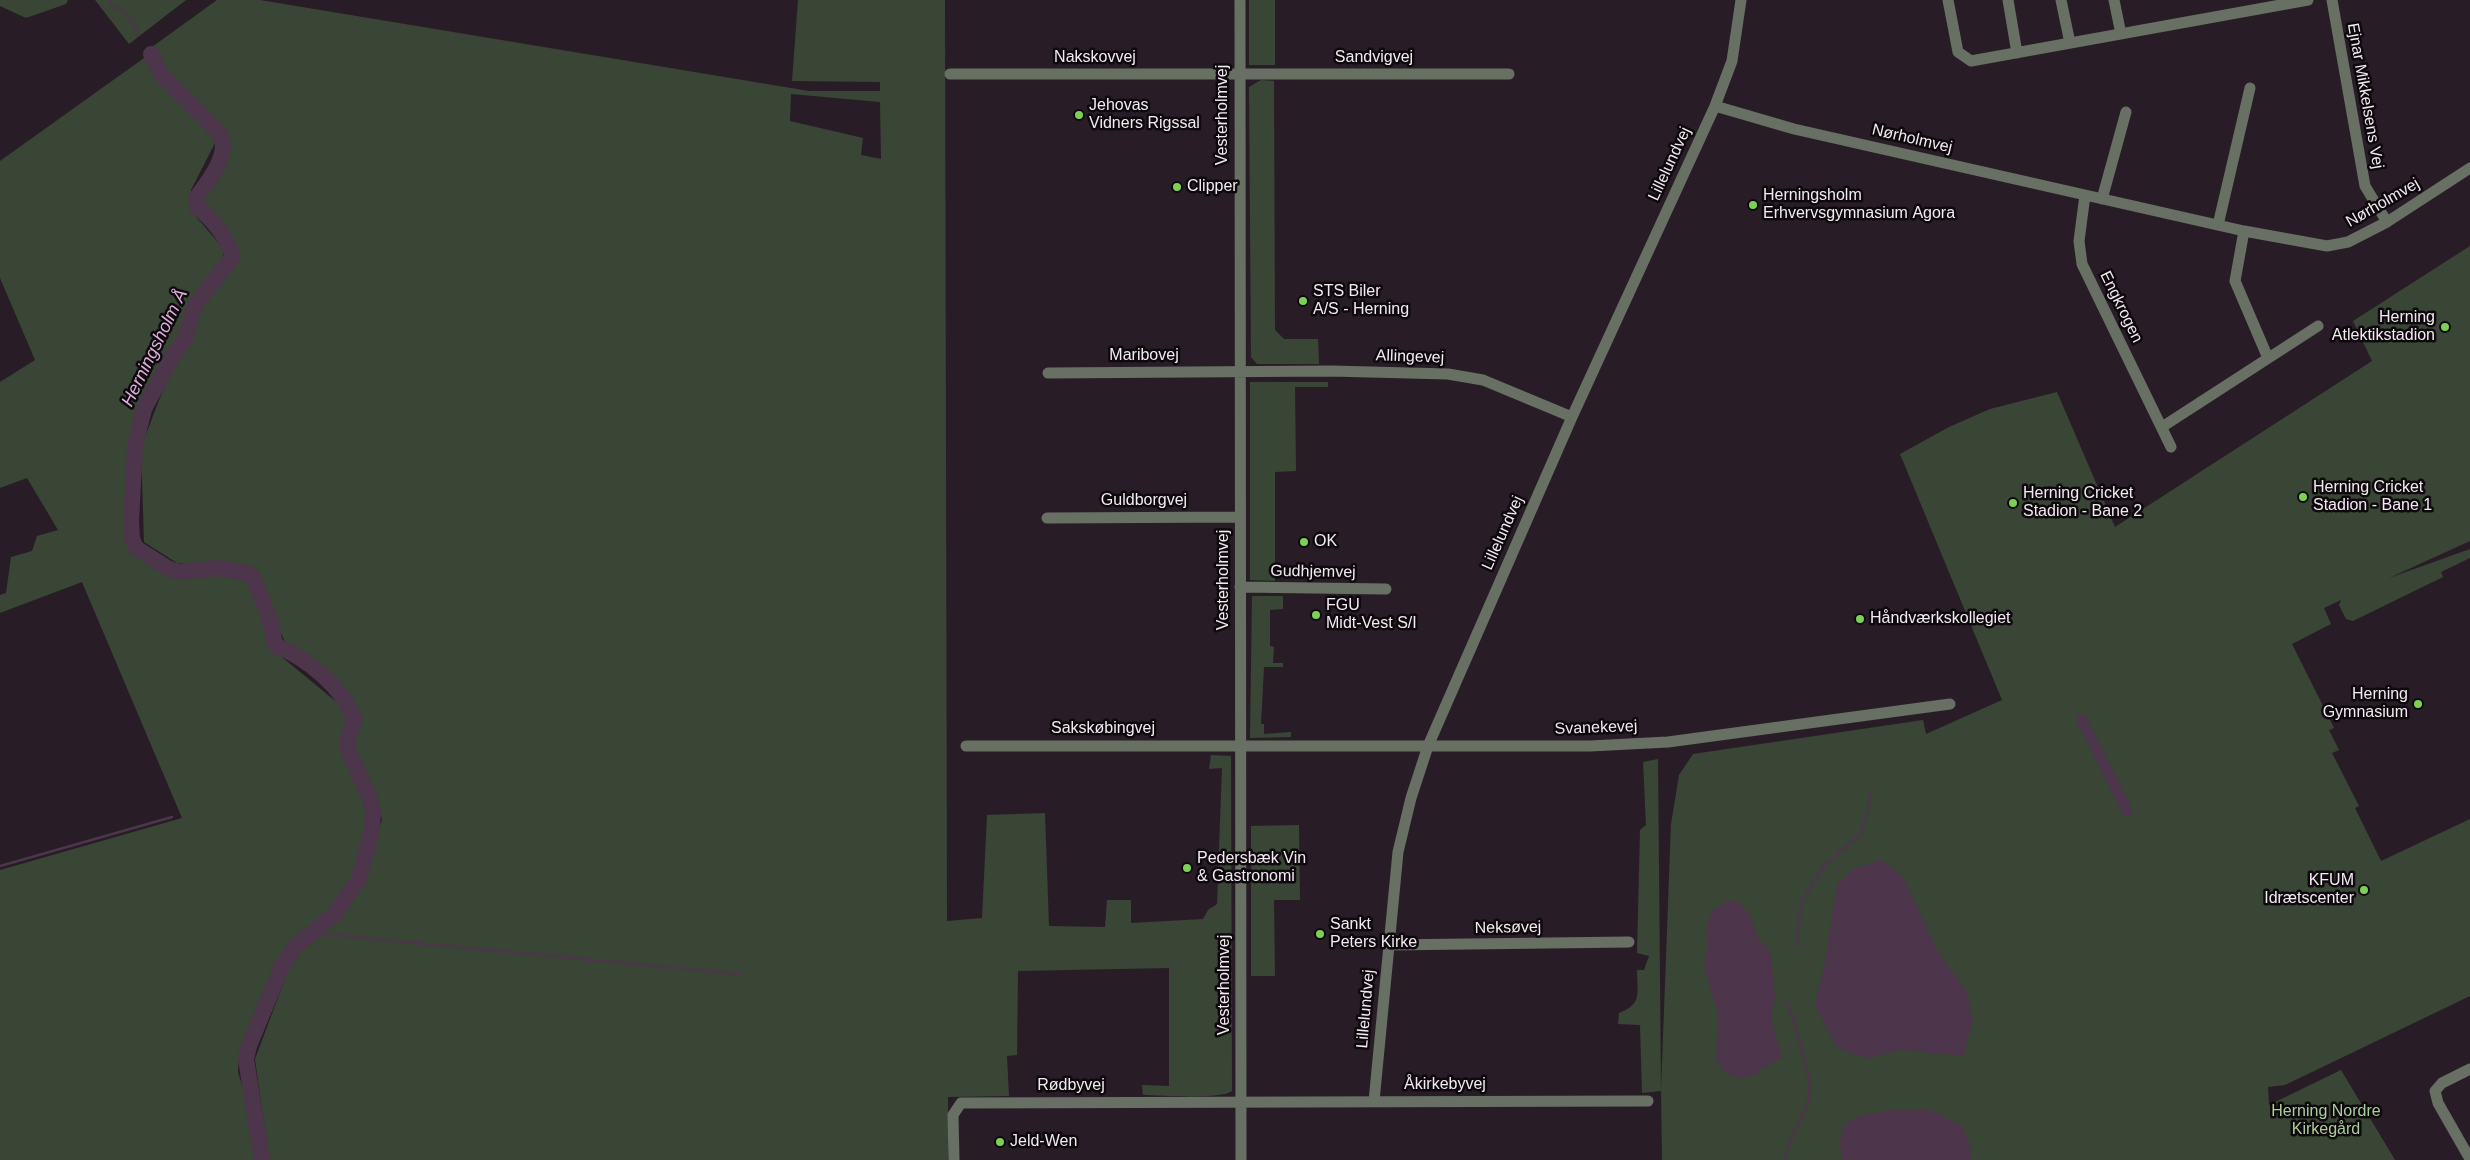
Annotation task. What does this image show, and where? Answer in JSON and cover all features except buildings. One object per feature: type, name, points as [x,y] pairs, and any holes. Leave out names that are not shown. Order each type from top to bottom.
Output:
[{"type":"street","name":"Vesterholmvej","points":[[1240,0],[1241,1160]]},
{"type":"street","name":"Lillelundvej","points":[[1374,1101],[1398,852],[1410,798],[1428,746],[1572,417],[1715,106],[1732,61],[1741,0]]},
{"type":"street","points":[[1948,0],[1958,52],[1970,62],[2308,0]]},
{"type":"street","points":[[2008,0],[2017,53]]},
{"type":"street","points":[[2061,0],[2070,44]]},
{"type":"street","points":[[2114,0],[2121,34]]},
{"type":"street","name":"Ejnar Mikkelsens Vej","points":[[2332,0],[2365,186],[2387,222]]},
{"type":"street","name":"Nakskovvej","points":[[950,74],[1240,74]]},
{"type":"street","name":"Sandvigvej","points":[[1240,74],[1509,74]]},
{"type":"street","points":[[2218,225],[2250,88]]},
{"type":"street","name":"Nørholmvej","points":[[1715,106],[1794,129],[2244,231],[2327,246],[2348,242],[2387,222],[2470,168]]},
{"type":"street","points":[[2102,199],[2126,112]]},
{"type":"street","name":"Engkrogen","points":[[2085,195],[2079,241],[2082,264],[2171,447]]},
{"type":"street","points":[[2244,231],[2235,281],[2268,358]]},
{"type":"street","points":[[2162,427],[2318,326]]},
{"type":"street","name":"Allingevej","points":[[1240,372],[1331,371],[1448,374],[1483,380],[1572,417]]},
{"type":"street","name":"Maribovej","points":[[1048,373],[1240,372]]},
{"type":"street","name":"Guldborgvej","points":[[1047,518],[1240,517]]},
{"type":"street","name":"Gudhjemvej","points":[[1240,587],[1386,589]]},
{"type":"street","name":"Svanekevej","points":[[1240,746],[1590,746],[1668,742],[1950,704]]},
{"type":"street","name":"Sakskøbingvej","points":[[966,746],[1240,746]]},
{"type":"street","name":"Neksøvej","points":[[1388,945],[1629,942]]},
{"type":"street","points":[[2470,1069],[2442,1083],[2436,1091],[2438,1103],[2470,1159]]},
{"type":"street","name":"Åkirkebyvej","points":[[1241,1102],[1648,1101]]},
{"type":"street","name":"Rødbyvej","points":[[954,1160],[953,1115],[960,1103],[1241,1102]]},
{"type":"green space","points":[[0,0],[68,0],[66,4],[26,18],[0,6]]},
{"type":"green space","points":[[95,0],[186,0],[129,44]]},
{"type":"green space","points":[[217,0],[260,0],[809,91],[880,91],[880,82],[792,81],[798,0],[945,0],[947,921],[982,918],[987,815],[1045,813],[1049,926],[1105,927],[1107,900],[1131,900],[1131,923],[1203,919],[1208,910],[1217,904],[1222,768],[1209,769],[1211,755],[1231,756],[1232,1091],[1225,1094],[1203,1096],[1143,1095],[1142,1085],[1169,1086],[1169,968],[1018,971],[1017,1055],[1007,1056],[1009,1096],[948,1097],[948,1160],[269,1160],[255,1059],[289,968],[305,947],[338,921],[364,884],[382,819],[354,746],[362,717],[284,640],[253,567],[177,563],[144,542],[141,447],[175,359],[201,305],[237,258],[235,247],[201,206],[200,198],[227,151],[228,140],[165,72],[152,47]],"holes":[[[791,94],[880,102],[881,159],[861,155],[863,138],[790,121]]]},
{"type":"green space","points":[[1249,0],[1275,0],[1275,65],[1249,65]]},
{"type":"green space","points":[[144,58],[159,81],[216,141],[191,190],[192,212],[223,248],[223,259],[192,301],[181,337],[141,405],[130,447],[126,535],[135,553],[172,577],[216,573],[247,579],[267,622],[271,648],[345,709],[349,721],[341,746],[365,799],[368,831],[355,875],[332,910],[293,944],[281,961],[239,1055],[238,1072],[244,1091],[256,1160],[0,1160],[0,870],[182,818],[82,582],[0,613],[0,595],[6,593],[11,557],[32,551],[37,536],[58,530],[27,478],[0,488],[0,382],[35,360],[0,278],[0,161]]},
{"type":"green space","points":[[1261,80],[1274,81],[1275,330],[1284,339],[1318,339],[1319,364],[1257,364],[1251,357],[1249,87]]},
{"type":"green space","name":"Herning Nordre Kirkegård","points":[[2470,246],[2470,541],[2389,578],[2470,549],[2470,558],[2441,572],[2443,577],[2353,621],[2346,619],[2339,605],[2341,600],[2324,608],[2331,624],[2292,644],[2334,728],[2329,730],[2339,750],[2332,753],[2359,806],[2355,808],[2381,861],[2470,819],[2470,996],[2285,1085],[2268,1087],[2269,1105],[2341,1070],[2395,1160],[1662,1160],[1661,1091],[1642,1093],[1640,1025],[1618,1024],[1619,1013],[1632,1006],[1635,1001],[1638,991],[1637,970],[1644,970],[1649,956],[1637,953],[1640,830],[1646,825],[1643,762],[1658,759],[1661,1090],[1671,824],[1679,775],[1693,754],[1923,720],[1926,734],[2002,700],[1900,454],[1949,427],[1990,409],[2057,392],[2115,527],[2372,361],[2353,321]]},
{"type":"green space","points":[[1250,382],[1328,382],[1328,387],[1295,387],[1296,471],[1275,472],[1275,581],[1250,580]]},
{"type":"green space","points":[[1252,596],[1283,596],[1283,609],[1270,610],[1270,646],[1274,647],[1273,663],[1283,663],[1283,667],[1264,667],[1261,724],[1264,724],[1264,734],[1291,732],[1291,737],[1250,738]]},
{"type":"green space","points":[[1299,825],[1300,900],[1274,900],[1275,976],[1251,976],[1251,826]]},
{"type":"shaded area","points":[[2080,714],[2086,717],[2132,808],[2131,816],[2125,817],[2122,813],[2077,722],[2076,719]]},
{"type":"shaded area","points":[[1882,860],[1903,877],[1939,954],[1966,990],[1973,1021],[1963,1056],[1901,1050],[1869,1058],[1847,1052],[1835,1045],[1815,1004],[1825,962],[1837,884],[1854,869]]},
{"type":"shaded area","points":[[1727,901],[1739,902],[1750,915],[1758,937],[1771,954],[1775,997],[1771,1015],[1782,1058],[1761,1068],[1757,1075],[1734,1078],[1723,1070],[1716,1060],[1718,1012],[1704,968],[1708,941],[1706,927],[1712,911]]},
{"type":"shaded area","points":[[1896,1109],[1929,1109],[1963,1127],[1972,1152],[1969,1160],[1843,1160],[1840,1145],[1843,1126],[1856,1117]]},
{"type":"waterway","name":"Herningsholm Å","points":[[108,0],[113,6],[132,17],[138,35]]},
{"type":"waterway","name":"Herningsholm Å","points":[[151,54],[162,75],[220,134],[223,150],[217,168],[196,198],[197,207],[214,223],[224,237],[231,251],[232,258],[195,305],[185,339],[172,357],[144,409],[135,445],[131,521],[132,539],[136,548],[169,569],[179,572],[218,568],[248,573],[254,579],[271,622],[275,645],[299,658],[322,675],[341,695],[349,707],[355,719],[348,738],[348,749],[370,798],[373,812],[372,830],[359,879],[335,914],[296,946],[282,966],[249,1046],[246,1059],[262,1160]]},
{"type":"waterway","points":[[1797,947],[1801,903],[1825,865],[1862,833],[1872,792]]},
{"type":"waterway","points":[[0,866],[172,817]]},
{"type":"waterway","points":[[312,933],[739,974]]},
{"type":"waterway","points":[[1784,1160],[1789,1143],[1801,1120],[1809,1096],[1806,1065],[1789,1005]]},
{"type":"place","name":"Jehovas Vidners Rigssal","points":[[1079,115]]},
{"type":"place","name":"Clipper","points":[[1177,187]]},
{"type":"place","name":"Herningsholm Erhvervsgymnasium Agora","points":[[1753,205]]},
{"type":"place","name":"STS Biler A/S - Herning","points":[[1303,301]]},
{"type":"place","name":"Herning Atlektikstadion","points":[[2445,327]]},
{"type":"place","name":"Herning Cricket Stadion - Bane 1","points":[[2303,497]]},
{"type":"place","name":"Herning Cricket Stadion - Bane 2","points":[[2013,503]]},
{"type":"place","name":"OK","points":[[1304,542]]},
{"type":"place","name":"FGU Midt-Vest S/I","points":[[1316,615]]},
{"type":"place","name":"Håndværkskollegiet","points":[[1860,619]]},
{"type":"place","name":"Herning Gymnasium","points":[[2418,704]]},
{"type":"place","name":"Pedersbæk Vin & Gastronomi","points":[[1187,868]]},
{"type":"place","name":"KFUM Idrætscenter","points":[[2364,890]]},
{"type":"place","name":"Sankt Peters Kirke","points":[[1320,934]]},
{"type":"place","name":"Jeld-Wen","points":[[1000,1142]]}]
